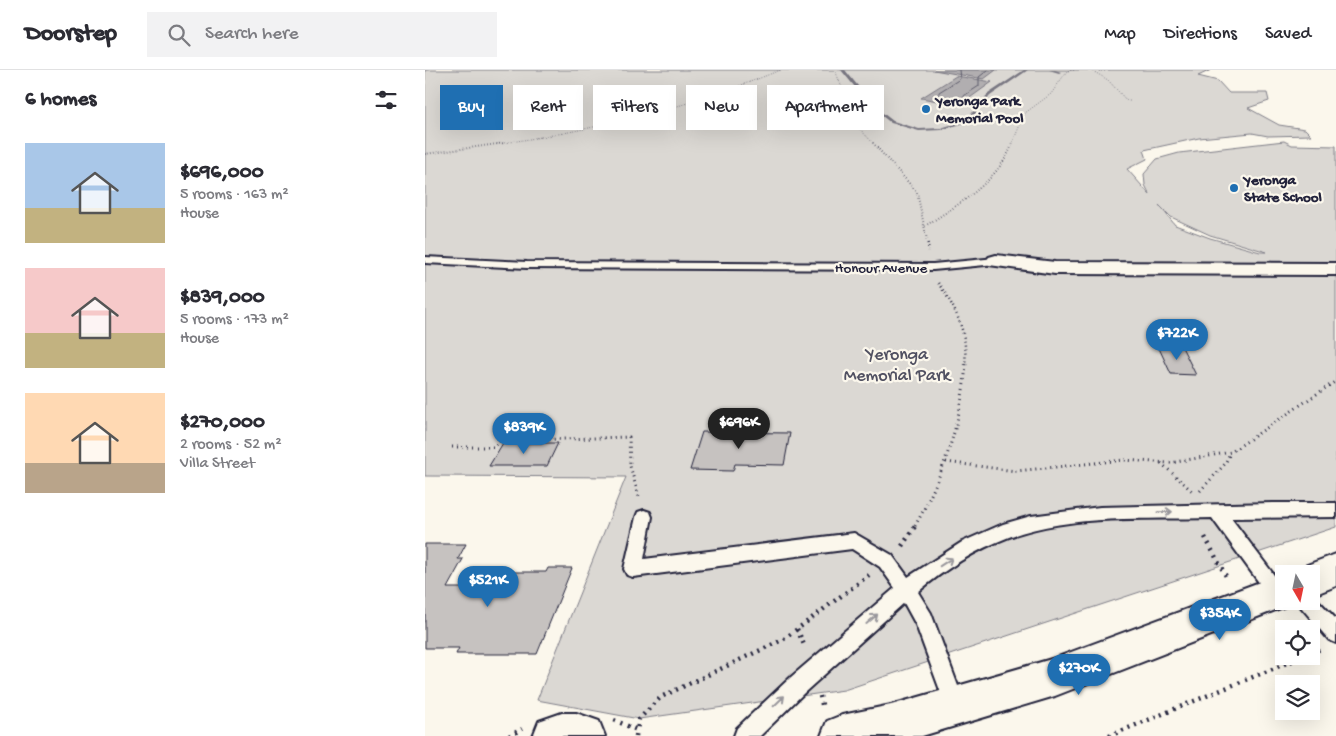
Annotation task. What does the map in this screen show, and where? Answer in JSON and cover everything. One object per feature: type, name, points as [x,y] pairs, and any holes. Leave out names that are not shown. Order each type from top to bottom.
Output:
[{"type":"street","name":"Honour Avenue","points":[[996,261],[1055,268],[1336,269]]},
{"type":"street","points":[[1320,576],[1336,570]]},
{"type":"street","points":[[833,725],[891,725],[1055,677],[1275,600]]},
{"type":"street","points":[[539,732],[575,733],[596,727]]},
{"type":"lane","name":"Honour Avenue","points":[[425,260],[527,265],[933,267],[996,261]]},
{"type":"lane","points":[[745,736],[790,690],[906,589],[987,538],[1023,525],[1089,514],[1336,510]]},
{"type":"lane","points":[[1217,512],[1275,579]]},
{"type":"lane","points":[[644,517],[633,569],[854,541],[886,561],[906,589],[924,620],[955,705]]},
{"type":"lane","points":[[1308,610],[1336,633]]},
{"type":"path","points":[[425,154],[625,121],[710,98],[745,86],[781,70]]},
{"type":"path","points":[[835,70],[857,126],[917,192],[937,283],[948,294],[957,310],[964,342],[965,367],[960,416],[946,462],[912,534],[900,548]]},
{"type":"path","points":[[925,226],[960,204],[989,181],[1011,148],[1025,113],[1051,94],[1067,71],[1074,70]]},
{"type":"path","points":[[1091,70],[1108,80],[1127,101],[1131,101]]},
{"type":"path","points":[[1094,71],[1106,71]]},
{"type":"path","points":[[946,462],[973,468],[1016,472],[1124,460],[1160,463],[1231,452],[1336,381]]},
{"type":"path","points":[[452,447],[495,447],[499,441],[629,437],[630,466],[644,517]]},
{"type":"path","points":[[1160,463],[1197,495],[1225,464],[1231,452]]},
{"type":"path","points":[[1205,538],[1228,580]]},
{"type":"path","points":[[636,736],[639,720],[661,697],[784,639],[877,569]]},
{"type":"path","points":[[797,629],[805,648]]},
{"type":"path","points":[[1109,736],[1277,665]]},
{"type":"path","points":[[818,685],[833,725]]},
{"type":"path","points":[[596,727],[637,730]]},
{"type":"path","points":[[509,736],[539,732]]},
{"type":"green space","name":"Yeronga Memorial Park","points":[[425,70],[1211,70],[1198,76],[1218,81],[1229,93],[1267,93],[1269,101],[1248,108],[1279,125],[1305,129],[1311,135],[1268,136],[1252,133],[1199,138],[1144,150],[1147,159],[1127,169],[1150,195],[1145,185],[1144,174],[1157,159],[1179,153],[1284,141],[1292,145],[1336,146],[1336,527],[844,690],[639,719],[537,700],[626,477],[425,476]],"holes":[[[1159,205],[1171,217],[1210,235],[1267,252],[1260,252],[1210,238],[1175,225]]]},
{"type":"water","points":[[934,70],[996,70],[984,79]]},
{"type":"water","points":[[956,76],[992,82],[960,105],[921,98]]},
{"type":"building","points":[[1158,346],[1182,347],[1196,375],[1171,374]]},
{"type":"building","points":[[702,432],[790,433],[784,465],[735,464],[733,471],[690,470]]},
{"type":"building","points":[[503,443],[558,443],[547,466],[489,466]]},
{"type":"building","points":[[425,544],[466,544],[458,559],[463,559],[447,588],[503,588],[511,572],[546,572],[548,568],[572,568],[537,654],[456,654],[459,648],[425,648]]},
{"type":"waterway","points":[[843,70],[874,108],[892,122],[919,130],[941,129],[967,121],[989,95],[1026,70]]},
{"type":"waterway","points":[[1051,70],[1059,72]]},
{"type":"place","name":"Yeronga Park Memorial Pool","points":[[926,109]]},
{"type":"place","name":"Yeronga State School","points":[[1234,188]]}]
